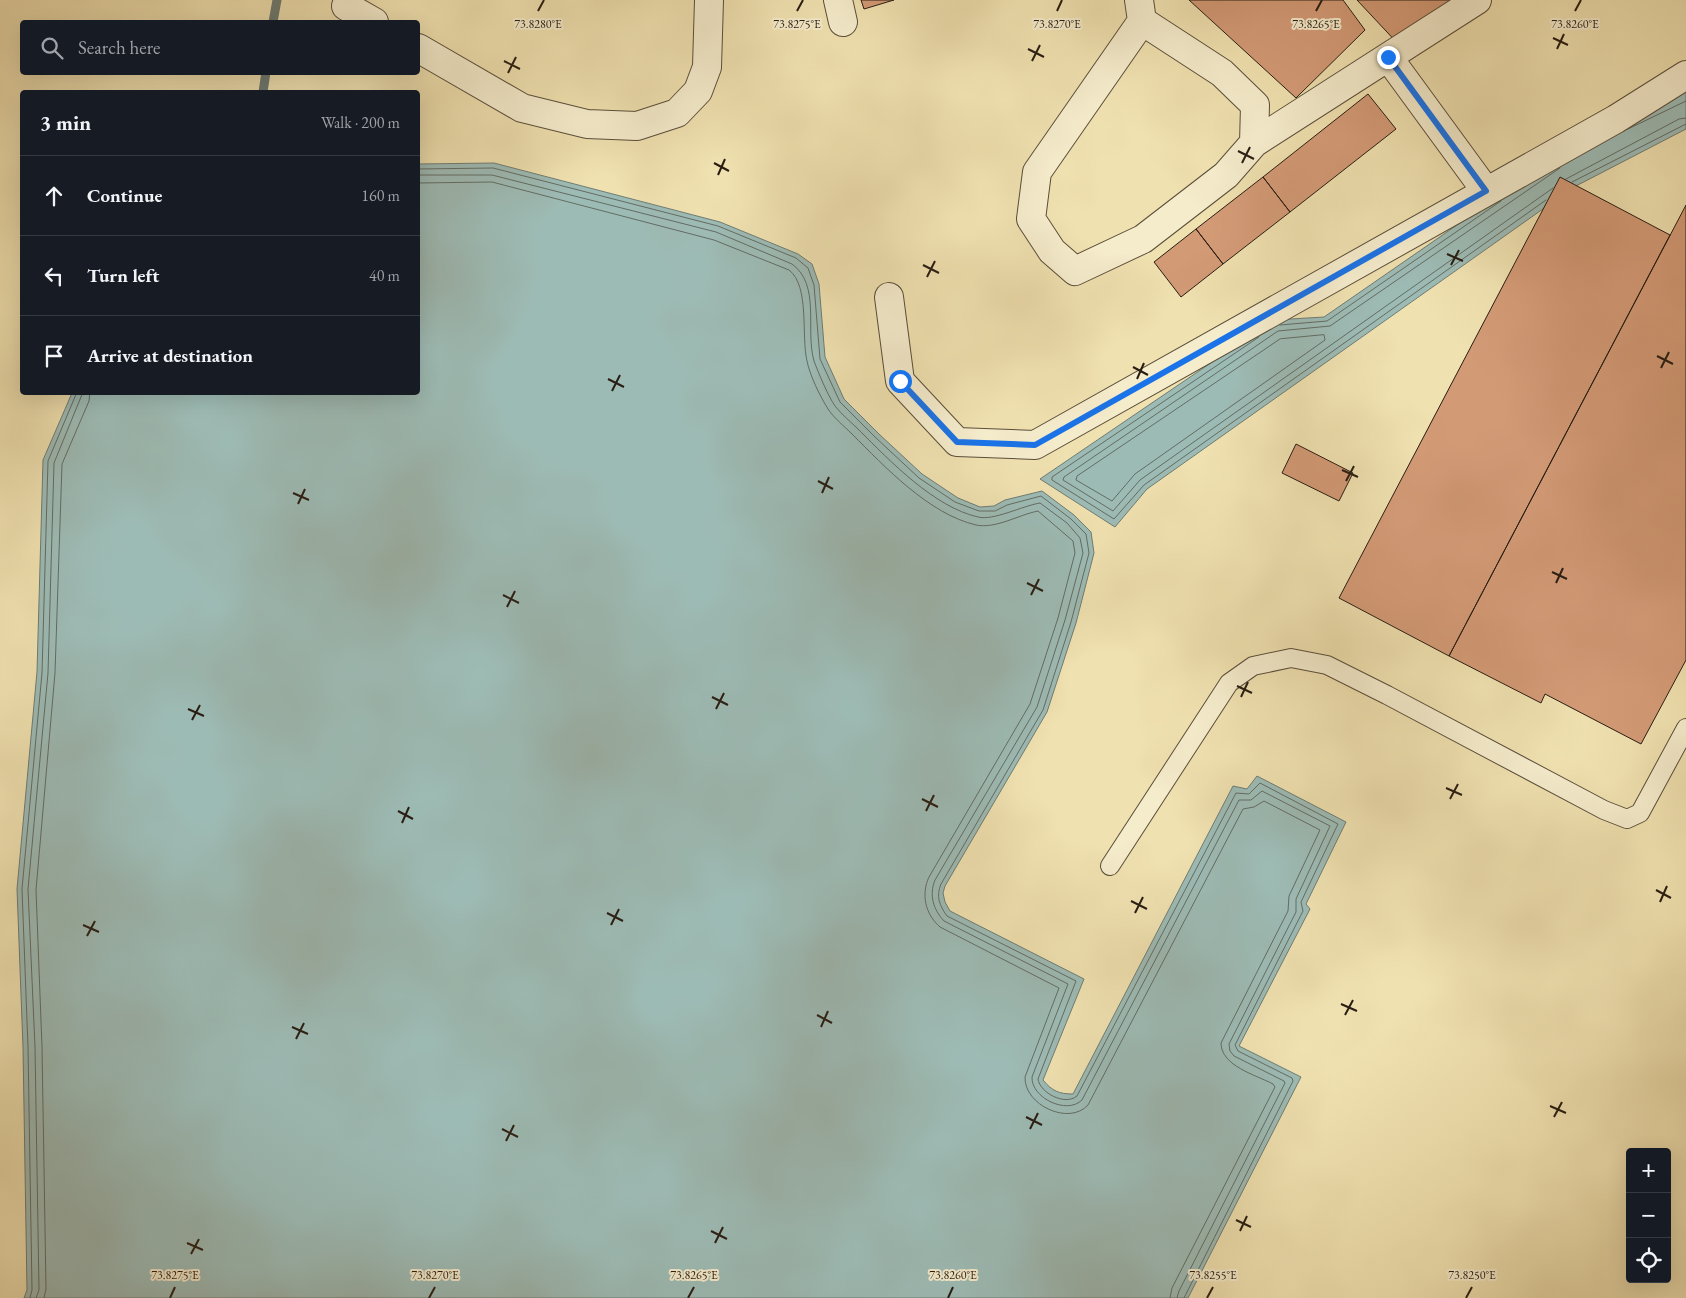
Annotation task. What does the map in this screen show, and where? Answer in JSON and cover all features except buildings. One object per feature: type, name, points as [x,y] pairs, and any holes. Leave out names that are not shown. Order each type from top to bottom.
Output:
[{"type":"street","points":[[420,49],[522,108],[587,124],[637,126],[677,113],[698,91],[707,67],[708,0]]},
{"type":"street","points":[[1254,143],[1255,105],[1222,73],[1141,10],[1038,172],[1031,219],[1052,251],[1075,271],[1143,239],[1226,175],[1254,143],[1476,0]]},
{"type":"street","points":[[346,6],[370,20]]},
{"type":"street","points":[[1388,57],[1486,191]]},
{"type":"street","points":[[889,297],[900,381],[957,442],[1035,445],[1616,118],[1686,75]]},
{"type":"lane","points":[[1110,866],[1229,683],[1253,666],[1291,658],[1327,665],[1387,694],[1604,810],[1627,819],[1640,813],[1686,728]]},
{"type":"water","points":[[1686,88],[1686,129],[1574,187],[1147,489],[1115,527],[1040,479],[1274,320],[1324,317],[1580,140]]},
{"type":"water","points":[[494,163],[720,222],[798,254],[812,264],[819,284],[825,357],[844,399],[879,434],[922,474],[958,498],[980,507],[994,506],[1005,500],[1042,491],[1074,515],[1091,532],[1094,553],[1076,623],[1047,712],[945,886],[943,893],[950,911],[1084,979],[1043,1080],[1050,1087],[1060,1092],[1073,1094],[1233,786],[1247,789],[1257,776],[1346,822],[1306,904],[1310,909],[1239,1046],[1301,1077],[1188,1298],[24,1298],[27,1290],[23,1047],[17,889],[37,672],[43,460],[71,395],[420,395],[420,164]]},
{"type":"waterway","points":[[273,20],[277,0]]},
{"type":"waterway","points":[[263,90],[266,75]]},
{"type":"route","points":[[900,381],[957,442],[1035,445],[1090,412],[1486,191],[1388,57]]}]
